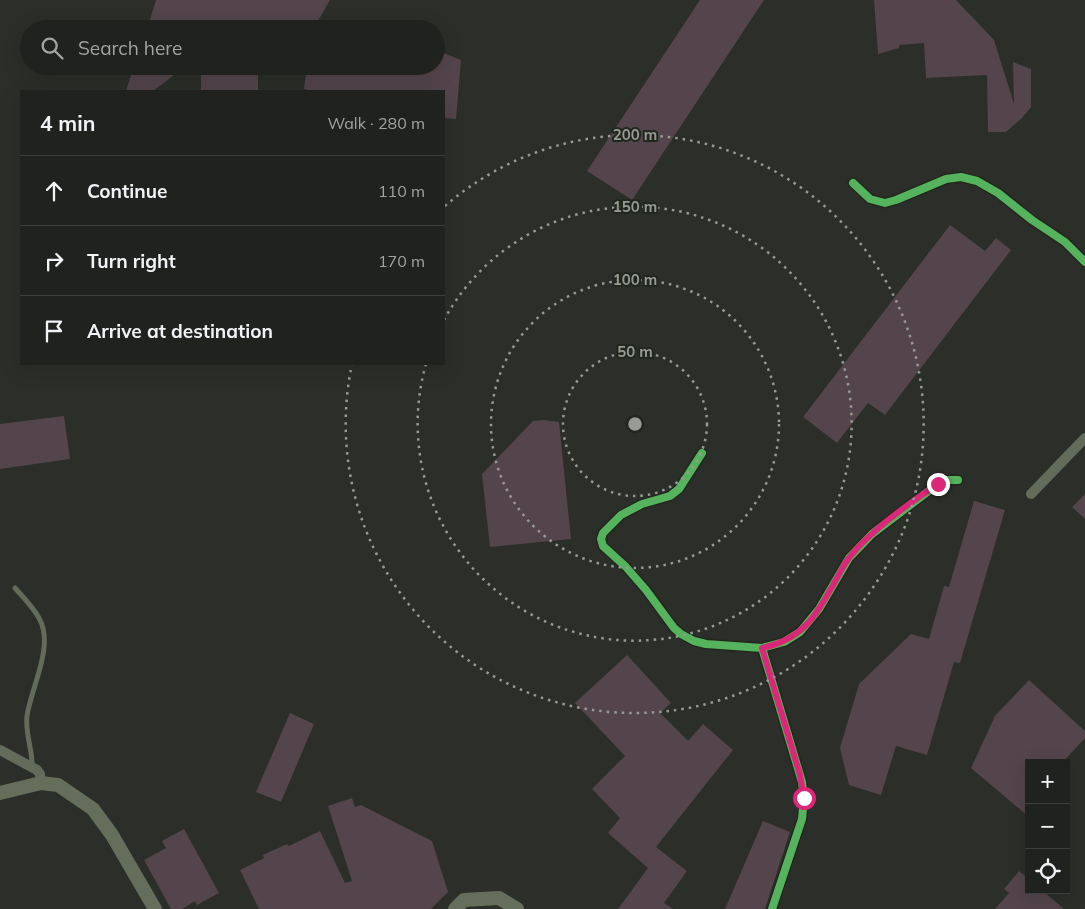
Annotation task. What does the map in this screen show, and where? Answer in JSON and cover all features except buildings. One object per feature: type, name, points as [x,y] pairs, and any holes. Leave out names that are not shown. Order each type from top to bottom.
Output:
[{"type":"main road","points":[[0,793],[41,783],[58,785],[93,809],[112,835],[155,909]]},
{"type":"main road","points":[[456,909],[464,900],[499,898],[517,909]]},
{"type":"street","points":[[853,183],[870,199],[885,203],[946,178],[977,181],[998,193],[1032,220],[1065,242],[1085,262]]},
{"type":"street","points":[[1031,494],[1085,438]]},
{"type":"street","points":[[702,453],[679,489],[670,496],[642,504],[621,515],[603,533],[602,543],[646,590],[674,628],[694,641],[706,644],[762,648],[784,642],[800,632],[820,609],[849,558],[872,534],[938,484],[948,480],[958,480]]},
{"type":"street","points":[[762,648],[790,738],[802,782],[804,798],[802,819],[772,909]]},
{"type":"street","points":[[0,750],[32,766],[40,774],[41,783]]},
{"type":"lane","points":[[15,588],[40,618],[44,637],[43,654],[26,726],[32,766]]},
{"type":"cycle path","points":[[853,183],[870,199],[885,203],[946,179],[961,177],[977,181],[998,193],[1032,220],[1065,242],[1085,262]]},
{"type":"cycle path","points":[[702,453],[679,489],[670,496],[642,504],[621,515],[603,533],[601,539],[603,546],[626,567],[646,590],[674,628],[694,641],[706,644],[762,648],[784,642],[800,632],[819,609],[849,558],[872,534],[938,484],[948,480],[958,480]]},
{"type":"cycle path","points":[[762,648],[802,782],[804,798],[802,819],[772,909]]},
{"type":"route","points":[[804,798],[800,775],[762,648],[784,642],[800,632],[820,609],[849,558],[872,534],[938,484]]}]
